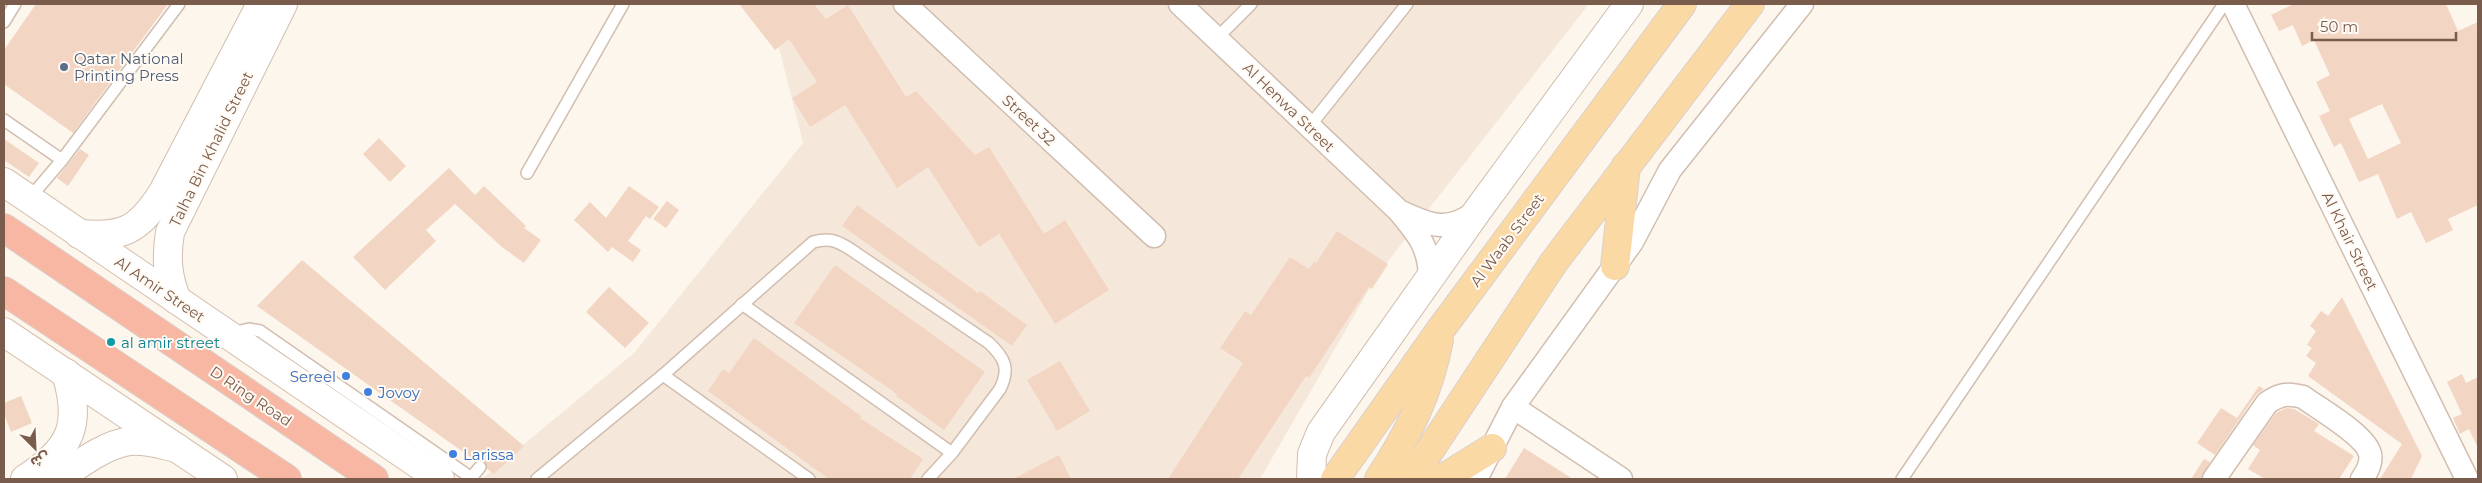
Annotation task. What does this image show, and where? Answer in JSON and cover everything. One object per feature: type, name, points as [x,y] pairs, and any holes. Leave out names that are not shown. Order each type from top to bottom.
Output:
[{"type":"highway","name":"D Ring Road","points":[[4,228],[374,479]]},
{"type":"highway","points":[[4,291],[287,479]]},
{"type":"main road","name":"Al Waab Street","points":[[1335,479],[1441,329],[1682,4]]},
{"type":"main road","points":[[1411,479],[1554,262],[1750,4]]},
{"type":"main road","points":[[1615,266],[1626,165]]},
{"type":"main road","points":[[1379,479],[1406,437],[1422,403],[1434,366],[1441,329]]},
{"type":"main road","points":[[1442,479],[1492,448]]},
{"type":"street","name":"Talha Bin Khalid Street","points":[[79,234],[103,236],[118,234],[135,227],[150,214],[168,184],[260,4]]},
{"type":"street","name":"Talha Bin Khalid Street","points":[[177,300],[169,280],[166,265],[170,232],[283,4]]},
{"type":"street","name":"Street 32","points":[[905,4],[1154,236]]},
{"type":"street","name":"Al Henwa Street","points":[[1180,4],[1399,211],[1425,246],[1430,263],[1430,280]]},
{"type":"street","points":[[1311,479],[1312,454],[1321,432],[1478,210],[1629,4]]},
{"type":"street","points":[[1476,479],[1513,407],[1632,242],[1670,170],[1802,4]]},
{"type":"street","name":"Al Khair Street","points":[[2233,4],[2467,479]]},
{"type":"street","name":"Al Amir Street","points":[[4,182],[440,479]]},
{"type":"street","name":"Al Henwa Street","points":[[1399,211],[1427,224],[1441,226],[1467,219],[1478,210]]},
{"type":"street","points":[[4,332],[222,479]]},
{"type":"street","points":[[25,479],[55,456],[66,440],[72,426],[74,405],[66,373]]},
{"type":"street","points":[[2214,479],[2267,403],[2279,394],[2303,397],[2364,441],[2370,455],[2368,470],[2362,479]]},
{"type":"street","points":[[1513,407],[1621,479]]},
{"type":"street","points":[[57,479],[105,449],[131,441],[177,448]]},
{"type":"lane","points":[[4,22],[15,4]]},
{"type":"lane","points":[[28,200],[62,160],[179,4]]},
{"type":"lane","points":[[527,173],[623,4]]},
{"type":"lane","points":[[1217,38],[1251,4]]},
{"type":"lane","points":[[1309,127],[1407,4]]},
{"type":"lane","points":[[1902,479],[2224,4]]},
{"type":"lane","points":[[4,120],[62,160]]},
{"type":"lane","points":[[537,479],[662,375],[813,242],[826,239],[836,241],[850,249],[989,343],[1000,353],[1005,364],[1006,377],[1000,389],[952,453],[928,479]]},
{"type":"lane","points":[[742,304],[952,453]]},
{"type":"lane","points":[[227,335],[249,329],[260,331],[472,478],[480,467]]},
{"type":"lane","points":[[662,375],[809,479]]},
{"type":"shaded area","points":[[747,4],[1589,4],[1378,274],[1260,479],[482,479],[634,353],[803,143],[777,40]]},
{"type":"building","name":"Qatar National Printing Press","points":[[36,4],[168,4],[73,133],[4,84],[4,50]]},
{"type":"building","points":[[739,4],[814,4],[826,19],[848,5],[906,97],[916,91],[975,155],[989,147],[1044,234],[1065,220],[1109,290],[1055,324],[999,234],[979,247],[928,167],[897,188],[845,105],[810,127],[792,98],[817,82],[789,39],[775,50]]},
{"type":"building","points":[[2294,4],[2446,4],[2458,31],[2478,22],[2478,205],[2448,219],[2453,230],[2426,243],[2411,212],[2397,219],[2378,174],[2359,182],[2341,143],[2334,147],[2319,116],[2330,111],[2316,82],[2330,75],[2314,40],[2302,46],[2293,25],[2279,31],[2271,15]],"holes":[[[2382,104],[2401,143],[2368,159],[2349,119]]]},
{"type":"building","points":[[379,138],[406,166],[390,182],[363,154]]},
{"type":"building","points":[[4,139],[39,163],[29,177],[4,160]]},
{"type":"building","points":[[80,149],[89,155],[68,186],[57,178]]},
{"type":"building","points":[[449,168],[475,195],[484,186],[526,226],[524,228],[541,240],[524,263],[502,247],[455,204],[426,230],[436,241],[385,290],[353,257]]},
{"type":"building","points":[[629,186],[659,207],[650,219],[646,216],[628,241],[641,250],[633,262],[612,247],[608,252],[574,220],[590,202],[606,218]]},
{"type":"building","points":[[667,201],[679,210],[666,228],[653,219]]},
{"type":"building","points":[[857,205],[978,293],[980,291],[1027,325],[1012,346],[842,226]]},
{"type":"building","points":[[1337,231],[1388,264],[1372,289],[1369,287],[1309,378],[1306,376],[1238,479],[1168,479],[1243,363],[1220,348],[1245,311],[1251,315],[1290,257],[1309,269],[1314,262],[1316,263]]},
{"type":"building","points":[[302,260],[524,446],[494,474],[487,469],[484,461],[476,461],[257,306]]},
{"type":"building","points":[[835,265],[985,372],[944,430],[896,396],[897,394],[794,323]]},
{"type":"building","points":[[609,287],[649,323],[625,348],[586,312]]},
{"type":"building","points":[[2342,297],[2422,456],[2411,479],[2380,479],[2402,444],[2308,376],[2316,363],[2306,356],[2312,348],[2307,345],[2316,331],[2310,326],[2321,311],[2328,316]]},
{"type":"building","points":[[754,338],[861,416],[860,418],[923,459],[910,479],[829,479],[708,391],[723,369],[729,373]]},
{"type":"building","points":[[1060,361],[1090,411],[1057,431],[1027,380]]},
{"type":"building","points":[[2462,374],[2466,383],[2478,377],[2478,448],[2469,429],[2460,434],[2453,418],[2462,414],[2447,382]]},
{"type":"building","points":[[2259,386],[2264,389],[2256,395],[2215,455],[2197,443],[2221,408],[2237,418]]},
{"type":"building","points":[[21,396],[32,423],[11,432],[4,414],[4,403]]},
{"type":"building","points":[[2286,408],[2294,409],[2319,424],[2314,431],[2354,456],[2339,479],[2265,479],[2248,469],[2260,450],[2253,445],[2276,413]]},
{"type":"building","points":[[1524,448],[1573,479],[1505,479]]},
{"type":"building","points":[[1059,455],[1071,479],[1013,479]]},
{"type":"building","points":[[2204,459],[2210,462],[2201,479],[2191,479]]},
{"type":"place","name":"Qatar National Printing Press","points":[[64,67]]},
{"type":"place","name":"al amir street","points":[[111,342]]},
{"type":"place","name":"Sereel","points":[[346,376]]},
{"type":"place","name":"Jovoy","points":[[368,392]]},
{"type":"place","name":"Larissa","points":[[453,454]]}]
